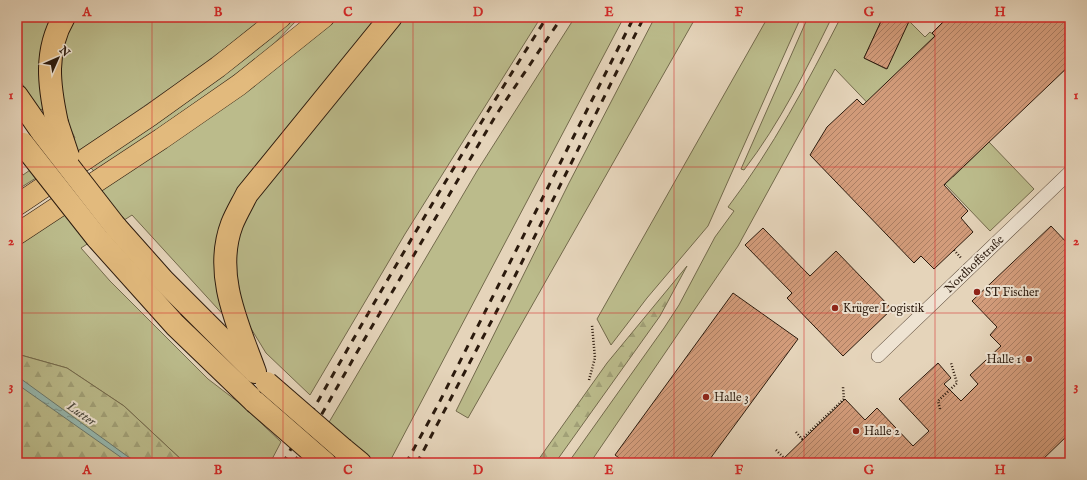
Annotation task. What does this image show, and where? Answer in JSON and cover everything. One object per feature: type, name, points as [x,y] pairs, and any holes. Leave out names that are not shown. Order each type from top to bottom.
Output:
[{"type":"highway","points":[[49,128],[49,70],[52,46],[64,17]]},
{"type":"highway","points":[[261,378],[226,285],[226,253],[232,225],[247,194],[391,17]]},
{"type":"highway","points":[[17,96],[49,128],[75,176],[115,226],[190,308],[261,378],[360,463]]},
{"type":"highway","points":[[20,139],[97,238],[175,325],[255,402],[325,463]]},
{"type":"main road","points":[[17,205],[151,115],[218,67],[281,17]]},
{"type":"main road","points":[[17,234],[161,139],[239,85],[324,17]]},
{"type":"street","name":"Nordhoffstraße","points":[[878,356],[1070,172]]},
{"type":"path","points":[[589,380],[595,358],[592,325]]},
{"type":"path","points":[[940,409],[938,401],[957,383],[951,362]]},
{"type":"path","points":[[796,432],[802,439],[830,413],[844,399],[843,387]]},
{"type":"path","points":[[776,450],[784,458]]},
{"type":"green space","points":[[22,17],[57,17],[43,108],[40,111],[17,76],[17,24]]},
{"type":"green space","points":[[76,17],[266,17],[205,63],[144,106],[17,190],[17,166],[23,175],[75,138],[65,118],[58,77],[62,49],[67,32]]},
{"type":"green space","points":[[337,17],[380,17],[243,186],[228,320],[132,215],[81,248],[110,281],[208,379],[242,405],[281,442],[270,463],[185,463],[124,406],[67,368],[17,354],[17,246],[160,151],[251,87]]},
{"type":"green space","points":[[401,17],[541,17],[405,234],[310,395],[266,353],[244,317],[235,264],[239,234],[251,206]]},
{"type":"green space","points":[[575,17],[624,17],[389,463],[305,463],[477,171]]},
{"type":"green space","points":[[655,17],[696,17],[468,418],[456,411],[569,183]]},
{"type":"green space","points":[[768,17],[801,17],[708,226],[647,298],[611,345],[597,319]]},
{"type":"green space","points":[[808,17],[832,17],[781,115],[744,170],[741,169]]},
{"type":"green space","points":[[841,17],[883,17],[864,58],[886,69],[909,21],[925,37],[930,32],[935,36],[874,95],[953,177],[989,142],[1034,189],[990,231],[835,69],[738,246],[592,460],[597,463],[568,463],[679,305],[715,237],[734,211],[728,207],[760,162],[789,115]]},
{"type":"green space","points":[[295,18],[297,20],[264,54],[95,173],[89,165],[265,43]]},
{"type":"green space","points":[[687,266],[660,316],[555,463],[536,463],[607,363]]},
{"type":"green space","points":[[17,354],[67,368],[124,406],[185,463],[17,463]]},
{"type":"water","points":[[17,376],[138,463],[129,463],[17,384]]},
{"type":"building","points":[[883,17],[911,17],[887,69],[864,58]]},
{"type":"building","points":[[948,17],[1070,17],[1070,65],[944,185],[968,211],[961,218],[973,232],[934,269],[921,256],[914,263],[810,155],[827,127],[857,99],[863,105],[935,36],[932,33]]},
{"type":"building","points":[[1051,226],[1070,246],[1070,433],[1039,463],[779,463],[845,399],[865,420],[877,408],[913,446],[929,431],[899,399],[938,363],[951,378],[944,384],[961,401],[978,384],[970,375],[1001,346],[990,335],[997,327],[972,301]]},
{"type":"building","name":"Krüger Logistik","points":[[763,228],[810,276],[836,251],[892,309],[843,356],[787,298],[792,293],[745,245]]},
{"type":"building","name":"Halle 3","points":[[733,293],[798,339],[707,463],[626,463],[615,455]]},
{"type":"railway","points":[[283,463],[412,238],[478,127],[547,17]]},
{"type":"railway","points":[[294,463],[364,340],[496,115],[562,17]]},
{"type":"railway","points":[[406,463],[439,403],[634,17]]},
{"type":"railway","points":[[417,463],[512,282],[644,17]]},
{"type":"place","name":"ST Fischer","points":[[977,292]]},
{"type":"place","name":"Krüger Logistik","points":[[835,308]]},
{"type":"place","name":"Halle 1","points":[[1029,359]]},
{"type":"place","name":"Halle 3","points":[[706,397]]},
{"type":"place","name":"Halle 2","points":[[856,431]]},
{"type":"water label","name":"Lutter","points":[[82,413]]}]
